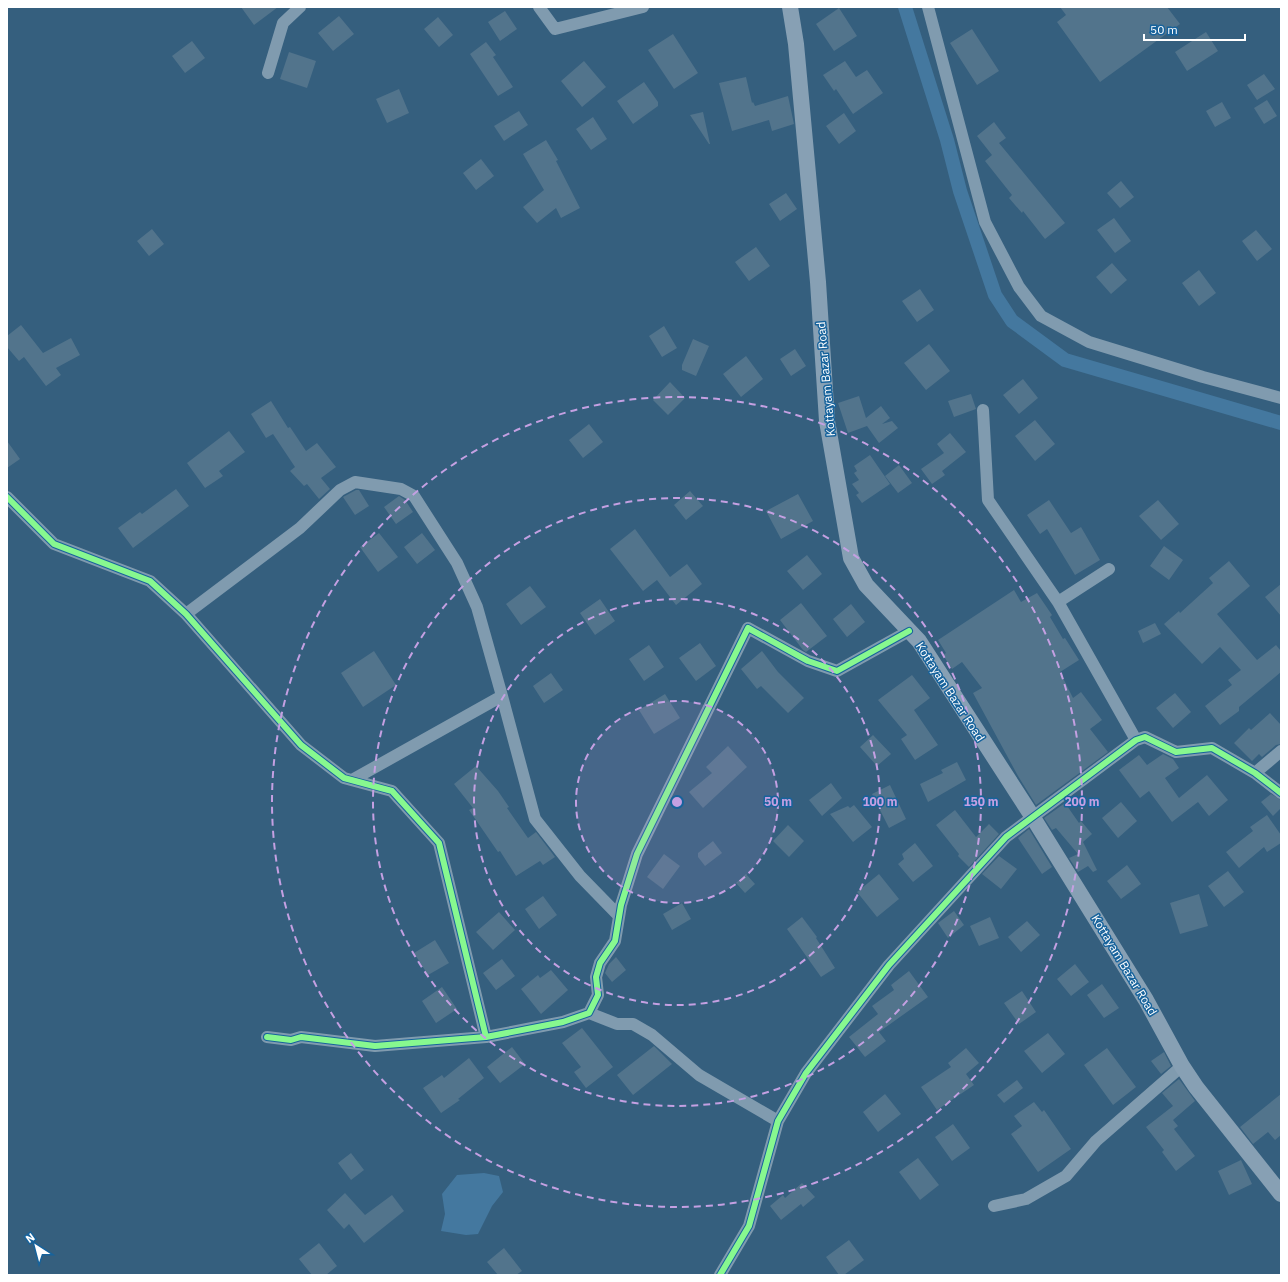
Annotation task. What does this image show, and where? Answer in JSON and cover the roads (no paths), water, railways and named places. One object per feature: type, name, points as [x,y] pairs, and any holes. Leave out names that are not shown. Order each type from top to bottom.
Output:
[{"type":"main road","name":"Kottayam Bazar Road","points":[[790,7],[796,44],[817,266],[827,421],[851,558],[866,585],[919,641],[1032,816],[1146,1000],[1182,1066],[1196,1087],[1278,1185]]},
{"type":"street","points":[[268,73],[283,23],[300,7]]},
{"type":"street","points":[[539,7],[555,29],[643,7]]},
{"type":"street","points":[[928,7],[985,222],[1019,286],[1041,316],[1089,342],[1203,377],[1281,398]]},
{"type":"street","points":[[983,410],[988,500],[1058,602],[1136,740]]},
{"type":"street","points":[[186,614],[300,528],[340,490],[355,482],[401,489],[414,496],[457,563],[477,607],[535,819],[580,876],[619,916]]},
{"type":"street","points":[[7,497],[54,544],[150,581],[186,614],[301,745],[344,778],[392,791],[439,843],[486,1037]]},
{"type":"street","points":[[1058,602],[1109,570]]},
{"type":"street","points":[[589,1013],[598,995],[596,977],[600,963],[615,941],[619,916],[637,854],[748,628],[808,661],[837,671],[909,631]]},
{"type":"street","points":[[352,780],[502,696]]},
{"type":"street","points":[[720,1275],[749,1226],[778,1122],[806,1073],[889,965],[1006,837],[1032,816],[1136,740],[1145,737],[1176,752],[1212,748],[1255,773],[1281,793]]},
{"type":"street","points":[[1255,773],[1281,751]]},
{"type":"street","points":[[267,1037],[291,1040],[301,1038],[376,1046],[486,1037],[563,1022],[589,1013],[617,1024],[633,1024],[652,1035],[700,1074],[778,1122]]},
{"type":"street","points":[[994,1206],[1026,1199],[1066,1176],[1096,1141],[1182,1066]]},
{"type":"water","points":[[484,1173],[499,1176],[503,1192],[492,1206],[478,1234],[466,1235],[441,1231],[445,1214],[442,1194],[457,1175]]},
{"type":"waterway","points":[[905,7],[947,140],[960,191],[995,295],[1012,321],[1065,360],[1281,423]]}]
